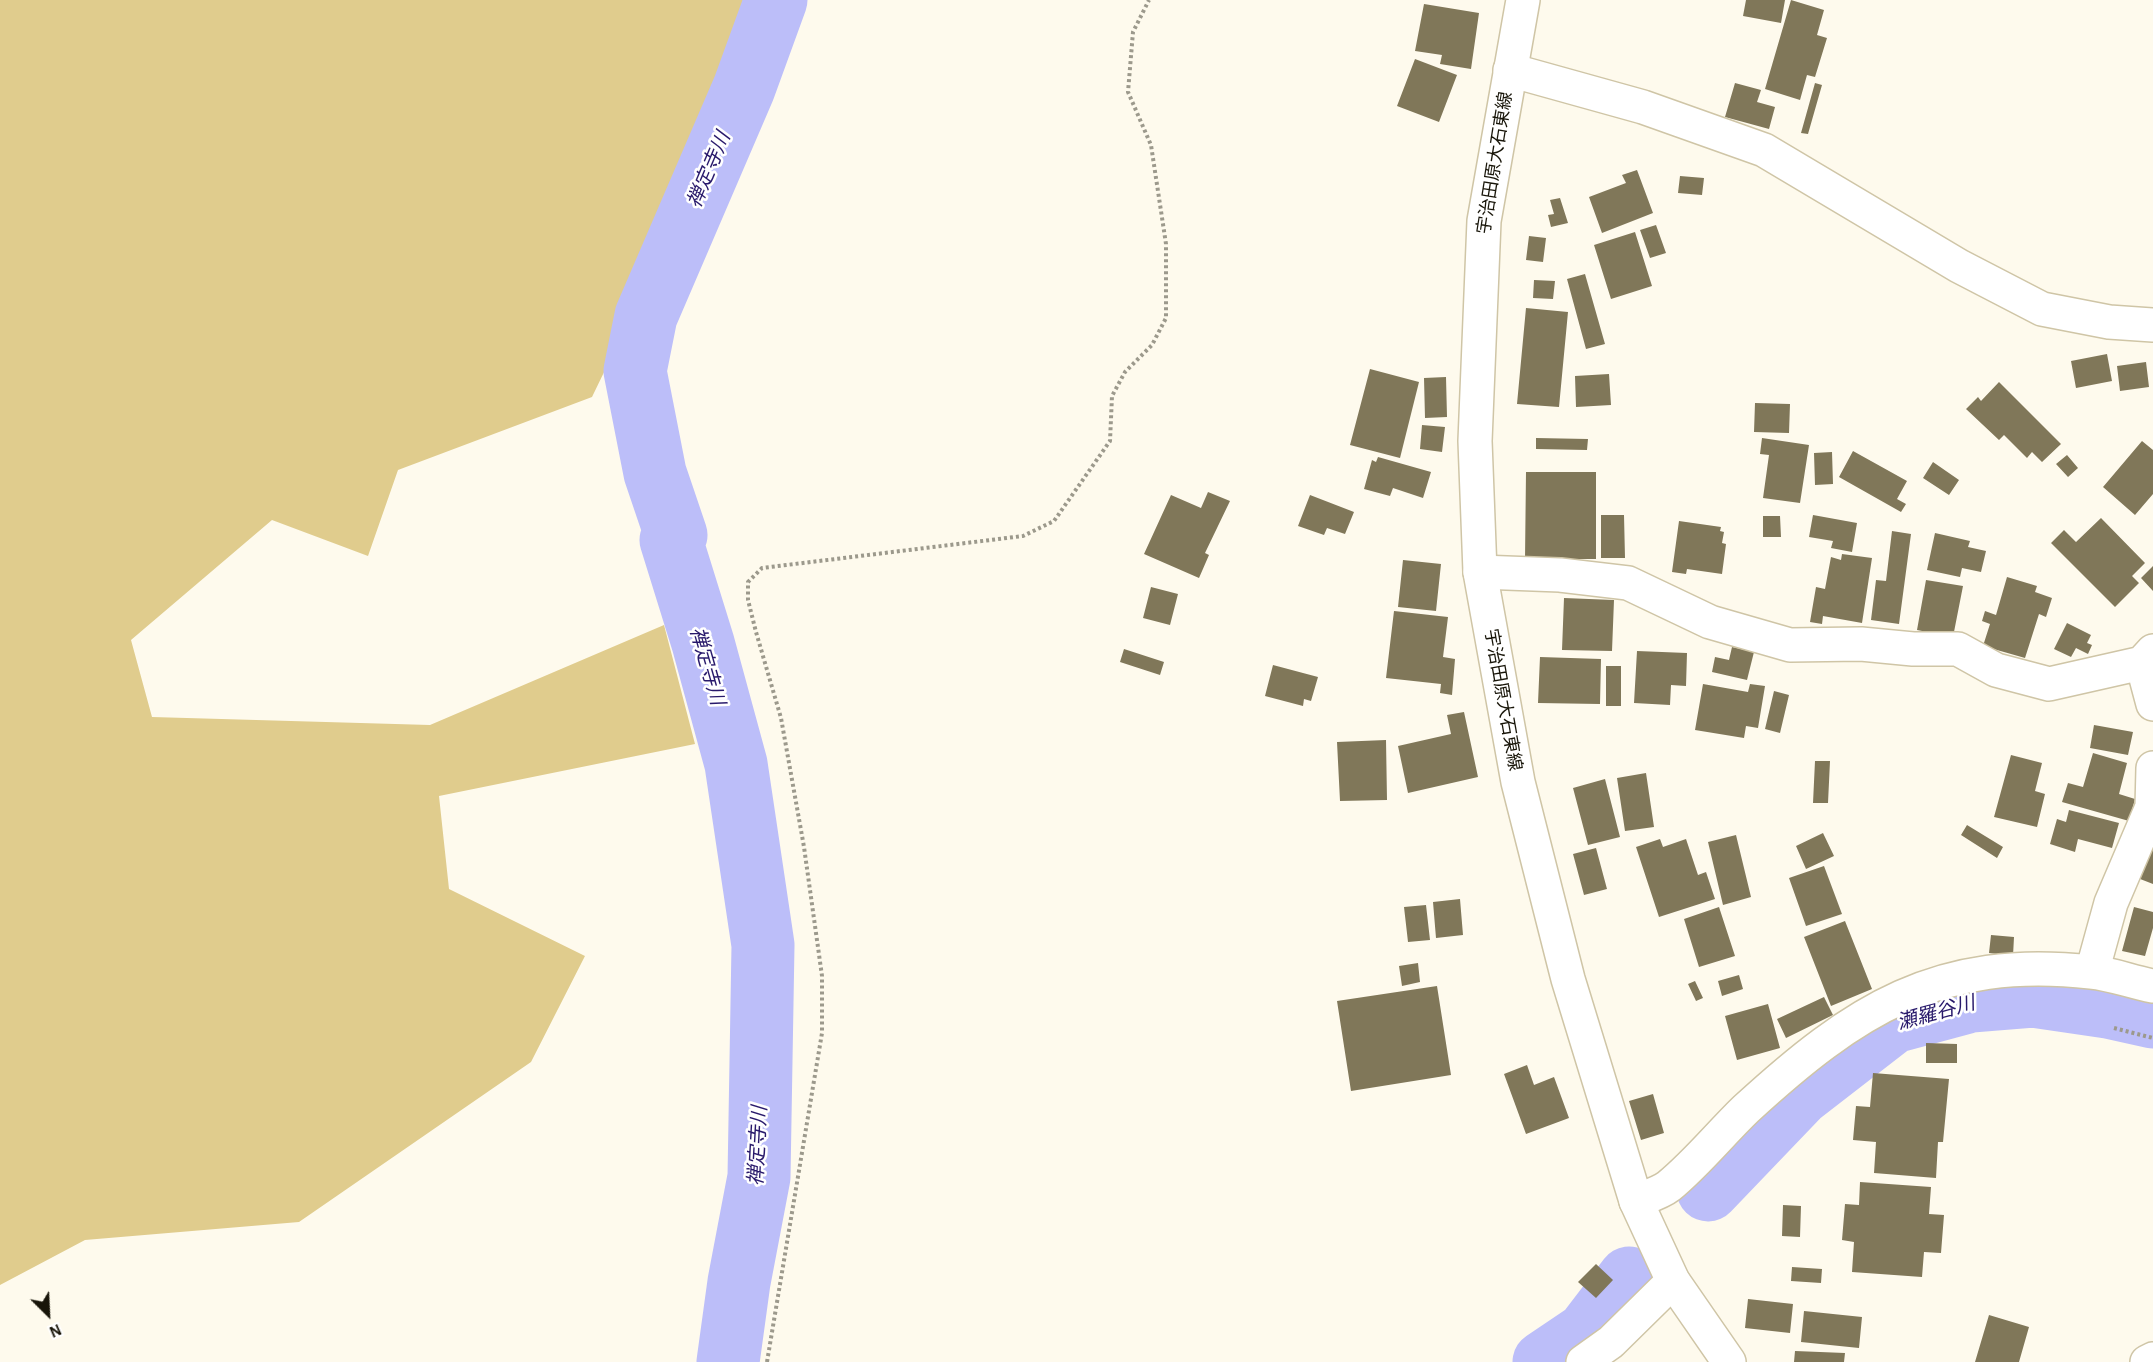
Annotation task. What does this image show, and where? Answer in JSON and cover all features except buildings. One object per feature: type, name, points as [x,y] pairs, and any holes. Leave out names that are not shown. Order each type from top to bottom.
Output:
[{"type":"street","name":"宇治田原大石東線","points":[[1522,0],[1484,221],[1475,441],[1480,572],[1518,782],[1568,979],[1636,1201],[1673,1281],[1729,1362]]},
{"type":"street","points":[[1510,70],[1643,107],[1764,150],[1959,267],[2042,309],[2109,322],[2153,326]]},
{"type":"street","points":[[1480,572],[1560,575],[1628,583],[1710,622],[1790,645],[1862,644],[1913,649],[1958,649],[1996,670],[2049,684],[2147,657],[2153,704]]},
{"type":"street","points":[[2092,972],[2111,903],[2152,807],[2153,768]]},
{"type":"street","points":[[1636,1201],[1667,1188],[1796,1063],[1847,1026],[1896,997],[1950,979],[2002,970],[2092,972],[2153,986]]},
{"type":"street","points":[[1583,1362],[1611,1342],[1673,1281]]},
{"type":"street","points":[[2147,1362],[2153,1359]]},
{"type":"path","points":[[768,1362],[822,1033],[822,976],[804,847],[782,718],[748,600],[748,582],[762,568],[1023,536],[1054,521],[1104,451],[1110,441],[1112,396],[1125,372],[1152,345],[1166,318],[1166,244],[1151,145],[1128,92],[1133,32],[1149,0]]},
{"type":"path","points":[[2114,1028],[2153,1038]]},
{"type":"shaded area","points":[[0,0],[784,0],[592,397],[398,470],[368,556],[272,520],[131,640],[152,717],[430,725],[664,625],[695,744],[439,796],[449,889],[585,956],[531,1062],[299,1222],[85,1240],[0,1285]]},
{"type":"waterway","name":"禅定寺川","points":[[728,1362],[739,1282],[759,1177],[763,945],[736,764],[703,643],[671,540],[676,535],[655,473],[635,371],[646,316],[744,88],[776,0]]},
{"type":"waterway","name":"瀬羅谷川","points":[[1708,1190],[1800,1094],[1893,1022],[1971,1001],[2033,996],[2108,1007],[2153,1017]]},
{"type":"waterway","name":"瀬羅谷川","points":[[1544,1362],[1587,1333],[1629,1278]]}]
